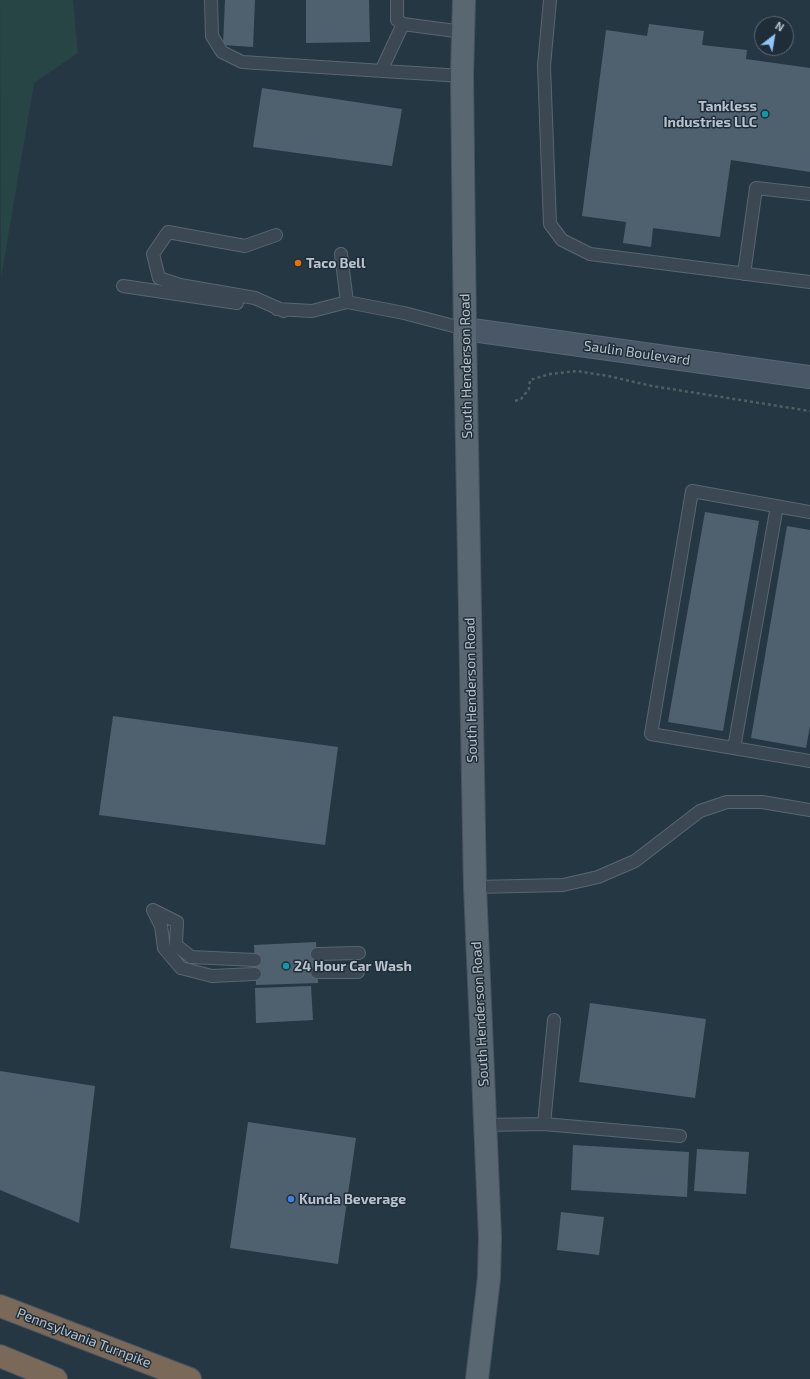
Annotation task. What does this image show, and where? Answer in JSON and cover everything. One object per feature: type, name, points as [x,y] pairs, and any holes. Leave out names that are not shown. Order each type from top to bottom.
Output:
[{"type":"highway","name":"Pennsylvania Turnpike","points":[[0,1306],[190,1379]]},
{"type":"highway","points":[[0,1356],[56,1379]]},
{"type":"main road","name":"South Henderson Road","points":[[464,0],[462,76],[465,329],[475,887],[490,1237],[489,1278],[477,1379]]},
{"type":"street","name":"Saulin Boulevard","points":[[465,329],[810,377]]},
{"type":"lane","points":[[211,0],[212,36],[222,52],[242,62],[462,76]]},
{"type":"lane","points":[[398,0],[397,20],[402,24],[463,32]]},
{"type":"lane","points":[[550,0],[544,66],[550,224],[562,240],[590,254],[810,282]]},
{"type":"lane","points":[[380,71],[402,24]]},
{"type":"lane","points":[[744,274],[756,188],[810,194]]},
{"type":"lane","points":[[276,236],[245,246],[168,232],[153,254],[159,278],[180,285],[255,298],[284,311]]},
{"type":"lane","points":[[341,254],[347,302]]},
{"type":"lane","points":[[123,286],[284,311],[312,311],[347,302],[404,313],[465,329]]},
{"type":"lane","points":[[810,512],[692,491],[651,734],[810,761]]},
{"type":"lane","points":[[734,748],[777,506]]},
{"type":"lane","points":[[475,887],[563,884],[598,877],[635,861],[700,811],[727,802],[762,802],[810,810]]},
{"type":"lane","points":[[255,960],[191,957],[176,945],[177,922],[153,910],[161,926],[164,948],[181,968],[212,976],[256,974]]},
{"type":"lane","points":[[317,954],[359,953]]},
{"type":"lane","points":[[317,972],[358,972]]},
{"type":"lane","points":[[544,1124],[554,1020]]},
{"type":"lane","points":[[485,1125],[544,1124],[680,1136]]},
{"type":"path","points":[[514,400],[521,399],[529,389],[530,380],[550,374],[578,371],[652,386],[810,411]]},
{"type":"green space","points":[[0,0],[73,0],[78,53],[34,83],[1,278]]},
{"type":"building","points":[[225,0],[255,0],[253,47],[223,45]]},
{"type":"building","points":[[306,0],[369,0],[370,42],[306,43]]},
{"type":"building","points":[[649,24],[704,31],[702,45],[747,50],[746,59],[810,68],[810,172],[731,160],[720,237],[653,228],[651,247],[623,243],[626,222],[582,216],[606,30],[647,36]]},
{"type":"building","points":[[262,88],[402,109],[392,166],[253,147]]},
{"type":"building","points":[[705,512],[759,521],[723,731],[668,722]]},
{"type":"building","points":[[787,526],[810,530],[810,726],[806,748],[751,738]]},
{"type":"building","points":[[113,716],[338,747],[325,845],[99,815]]},
{"type":"building","name":"24 Hour Car Wash","points":[[316,942],[318,983],[256,985],[254,945]]},
{"type":"building","points":[[311,986],[313,1020],[256,1023],[255,988]]},
{"type":"building","points":[[590,1003],[706,1019],[695,1098],[579,1082]]},
{"type":"building","points":[[0,1071],[95,1086],[79,1223],[0,1190]]},
{"type":"building","points":[[248,1122],[356,1138],[338,1264],[230,1248]]},
{"type":"building","points":[[573,1145],[689,1152],[687,1197],[571,1190]]},
{"type":"building","points":[[697,1149],[749,1152],[746,1194],[694,1191]]},
{"type":"building","points":[[561,1212],[604,1217],[599,1255],[557,1250]]},
{"type":"place","name":"Tankless Industries LLC","points":[[765,114]]},
{"type":"place","name":"Taco Bell","points":[[298,263]]},
{"type":"place","name":"24 Hour Car Wash","points":[[286,966]]},
{"type":"place","name":"Kunda Beverage","points":[[291,1199]]}]
